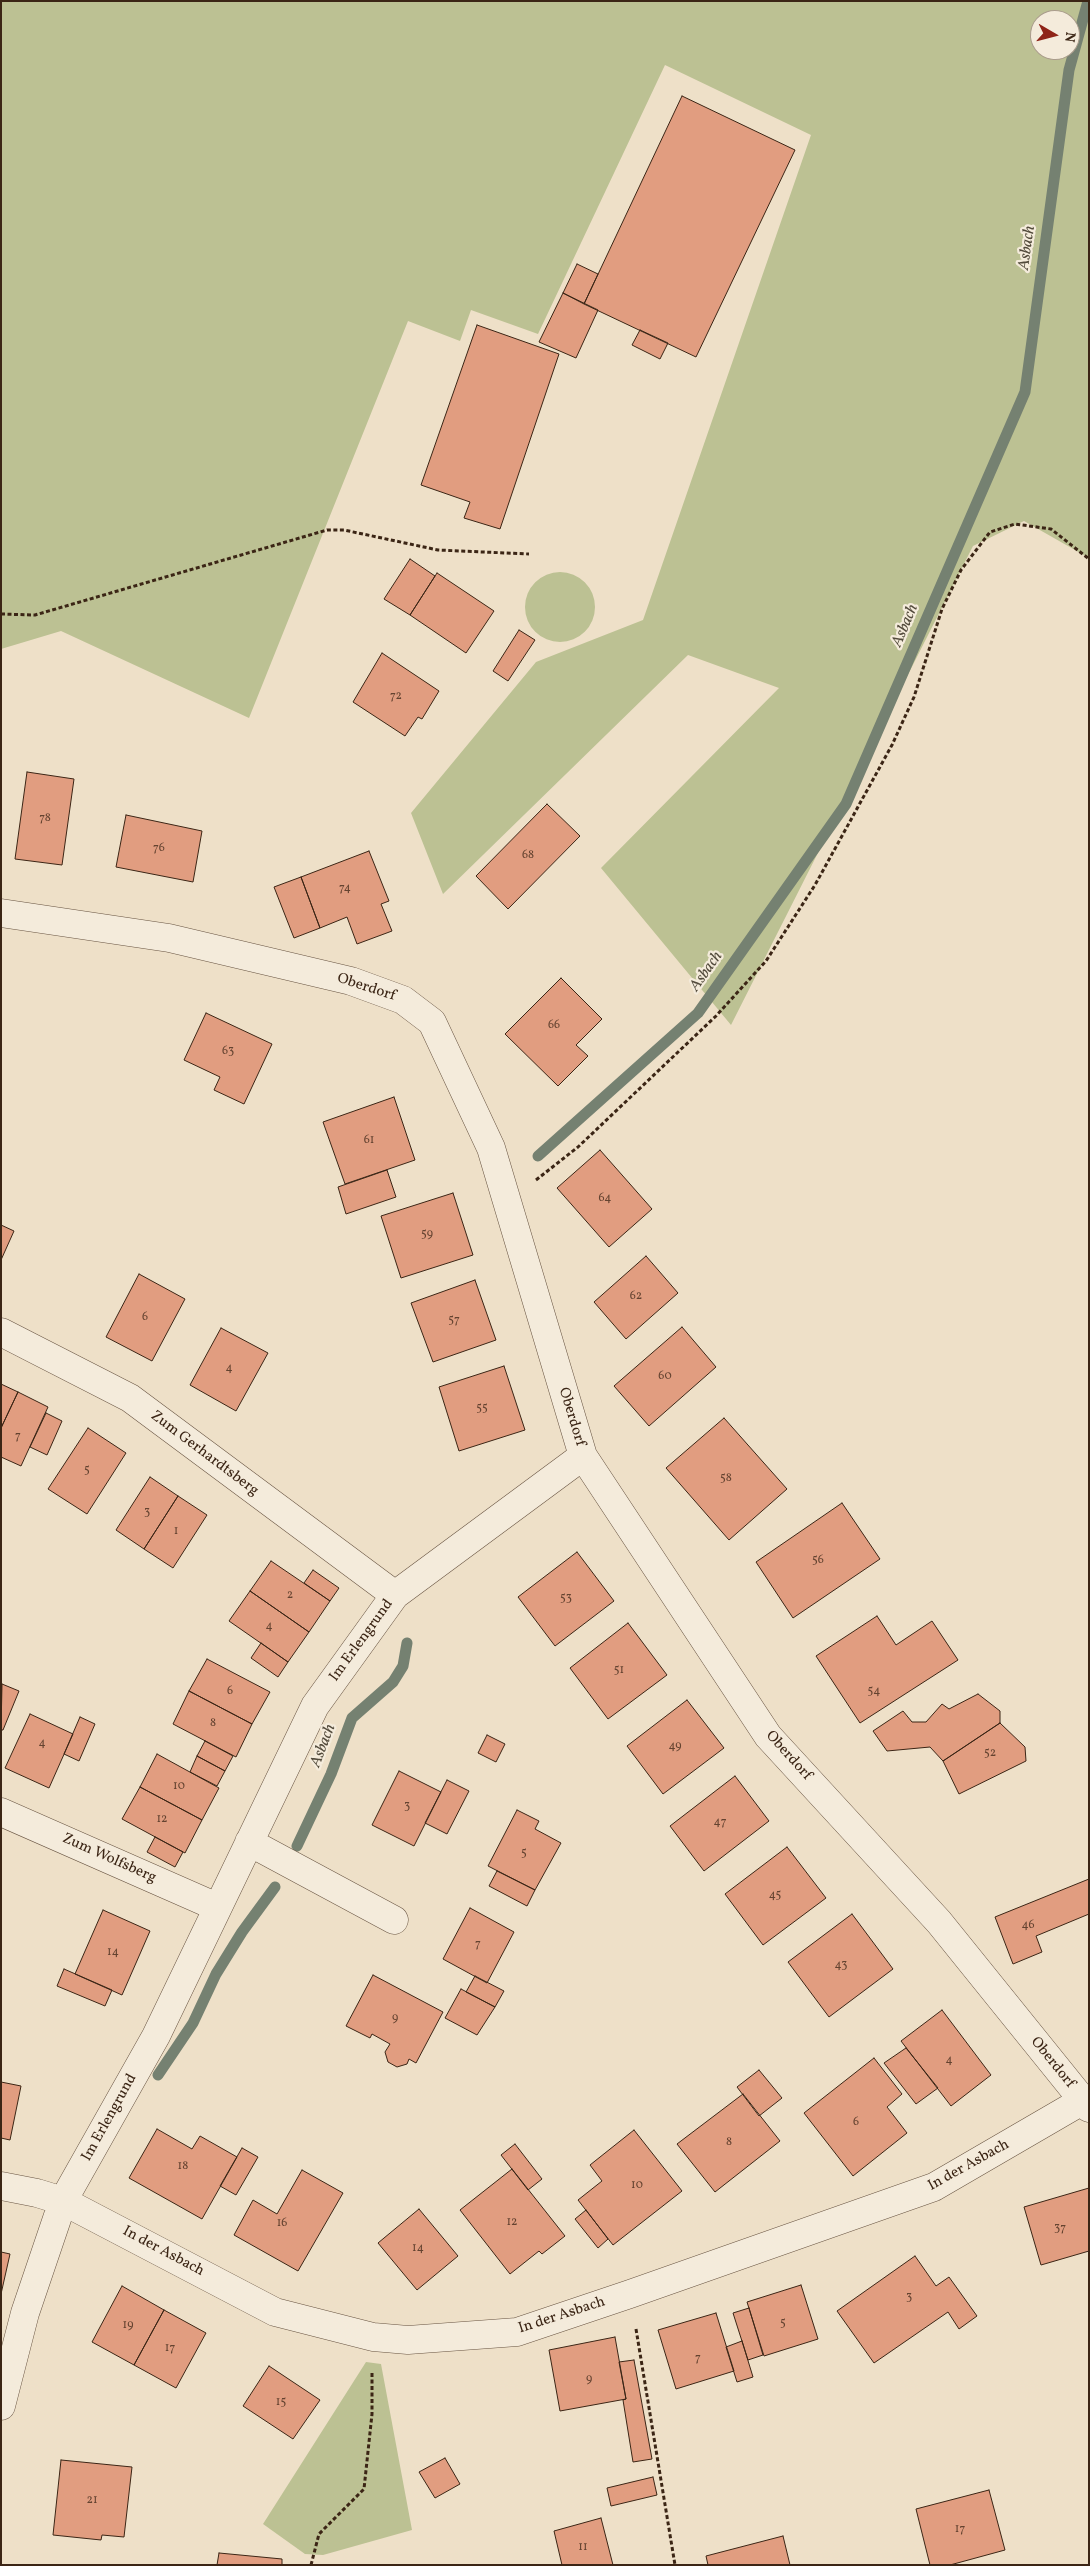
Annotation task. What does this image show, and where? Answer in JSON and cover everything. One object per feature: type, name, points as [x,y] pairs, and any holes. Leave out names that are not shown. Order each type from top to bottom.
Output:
[{"type":"street","name":"Oberdorf","points":[[1,912],[169,938],[351,981],[403,1000],[432,1022],[491,1148],[583,1456],[768,1736],[939,1922],[1086,2104]]},
{"type":"street","name":"Zum Gerhardtsberg","points":[[1,1332],[130,1398],[395,1596]]},
{"type":"street","name":"Im Erlengrund","points":[[1,2406],[25,2313],[63,2202],[156,2036],[216,1907],[315,1706],[395,1596],[583,1456]]},
{"type":"street","name":"Zum Wolfsberg","points":[[1,1812],[216,1907]]},
{"type":"street","points":[[249,1842],[394,1920]]},
{"type":"street","name":"In der Asbach","points":[[1,2186],[37,2193],[63,2202],[142,2240],[275,2312],[373,2338],[408,2340],[517,2332],[934,2187],[1086,2104]]},
{"type":"path","points":[[508,1201],[578,1147],[716,1016],[766,961],[815,886],[892,744],[914,697],[942,609],[961,570],[990,532],[1015,524],[1051,530],[1089,559]]},
{"type":"path","points":[[1,614],[35,615],[327,530],[344,530],[438,550],[529,554]]},
{"type":"path","points":[[630,2294],[675,2565]]},
{"type":"path","points":[[311,2565],[319,2534],[364,2489],[372,2414],[373,2338]]},
{"type":"green space","points":[[1,1],[1089,1],[1089,558],[1024,521],[973,546],[731,1025],[601,868],[779,688],[688,655],[443,894],[411,813],[536,662],[643,620],[811,135],[665,65],[538,334],[471,310],[460,341],[408,321],[249,718],[61,631],[1,649]]},
{"type":"green space","points":[[553,572],[567,572],[580,578],[589,587],[595,600],[593,620],[585,632],[567,642],[553,642],[540,636],[531,627],[525,614],[525,600],[531,587],[540,578]]},
{"type":"green space","points":[[366,2362],[381,2364],[412,2530],[323,2555],[305,2554],[263,2524]]},
{"type":"building","points":[[682,96],[795,150],[696,357],[584,304]]},
{"type":"building","points":[[577,264],[598,274],[584,304],[563,293]]},
{"type":"building","points":[[563,293],[598,310],[576,358],[539,342]]},
{"type":"building","points":[[477,325],[559,354],[500,529],[464,518],[470,502],[421,485]]},
{"type":"building","points":[[640,330],[668,343],[660,359],[632,345]]},
{"type":"building","points":[[410,559],[435,576],[410,615],[384,599]]},
{"type":"building","points":[[437,573],[494,611],[466,653],[410,615]]},
{"type":"building","points":[[519,630],[535,640],[508,681],[493,671]]},
{"type":"building","points":[[382,653],[439,691],[422,719],[418,717],[405,736],[353,702]]},
{"type":"building","points":[[27,772],[74,779],[62,865],[15,859]]},
{"type":"building","points":[[547,804],[580,836],[508,909],[476,876]]},
{"type":"building","points":[[126,815],[202,831],[193,882],[116,867]]},
{"type":"building","points":[[369,851],[389,901],[381,904],[392,931],[357,944],[347,917],[320,928],[301,877]]},
{"type":"building","points":[[301,877],[320,928],[294,938],[274,887]]},
{"type":"building","points":[[561,978],[602,1019],[576,1045],[588,1056],[558,1086],[505,1034]]},
{"type":"building","points":[[206,1013],[272,1044],[244,1104],[214,1090],[220,1077],[184,1060]]},
{"type":"building","points":[[394,1097],[415,1160],[345,1184],[323,1122]]},
{"type":"building","points":[[600,1150],[652,1209],[609,1247],[557,1188]]},
{"type":"building","points":[[387,1170],[396,1197],[346,1214],[338,1187]]},
{"type":"building","points":[[453,1193],[473,1255],[401,1278],[381,1216]]},
{"type":"building","points":[[1,1225],[14,1231],[1,1260]]},
{"type":"building","points":[[646,1256],[678,1293],[626,1339],[594,1302]]},
{"type":"building","points":[[139,1274],[185,1299],[152,1361],[106,1337]]},
{"type":"building","points":[[475,1280],[496,1340],[433,1362],[411,1303]]},
{"type":"building","points":[[682,1327],[716,1367],[649,1426],[614,1386]]},
{"type":"building","points":[[221,1328],[268,1353],[236,1411],[190,1385]]},
{"type":"building","points":[[504,1366],[525,1430],[459,1451],[439,1387]]},
{"type":"building","points":[[1,1384],[18,1392],[1,1428]]},
{"type":"building","points":[[18,1392],[48,1407],[21,1466],[1,1457],[1,1428]]},
{"type":"building","points":[[46,1413],[62,1421],[47,1455],[30,1447]]},
{"type":"building","points":[[724,1418],[787,1489],[729,1540],[666,1468]]},
{"type":"building","points":[[88,1428],[126,1453],[87,1514],[48,1489]]},
{"type":"building","points":[[150,1477],[178,1496],[144,1549],[116,1530]]},
{"type":"building","points":[[178,1496],[207,1515],[173,1568],[144,1549]]},
{"type":"building","points":[[842,1503],[880,1559],[793,1618],[756,1562]]},
{"type":"building","points":[[577,1552],[614,1601],[555,1646],[518,1597]]},
{"type":"building","points":[[271,1561],[330,1601],[309,1632],[250,1591]]},
{"type":"building","points":[[313,1570],[339,1588],[330,1601],[304,1583]]},
{"type":"building","points":[[250,1591],[309,1632],[288,1662],[229,1621]]},
{"type":"building","points":[[877,1616],[896,1645],[932,1621],[958,1660],[860,1723],[816,1656]]},
{"type":"building","points":[[628,1623],[667,1675],[608,1719],[570,1668]]},
{"type":"building","points":[[261,1643],[288,1662],[278,1677],[251,1658]]},
{"type":"building","points":[[207,1659],[270,1692],[252,1724],[189,1691]]},
{"type":"building","points":[[2,1684],[19,1691],[3,1730],[1,1730]]},
{"type":"building","points":[[189,1691],[252,1724],[236,1757],[173,1724]]},
{"type":"building","points":[[978,1694],[1000,1711],[1000,1723],[943,1761],[930,1747],[887,1751],[873,1731],[903,1711],[912,1722],[926,1722],[942,1704],[949,1709]]},
{"type":"building","points":[[687,1700],[724,1748],[663,1794],[627,1746]]},
{"type":"building","points":[[30,1714],[73,1734],[49,1788],[5,1768]]},
{"type":"building","points":[[80,1717],[95,1724],[79,1761],[64,1754]]},
{"type":"building","points":[[1000,1723],[1025,1747],[1026,1761],[959,1794],[943,1761]]},
{"type":"building","points":[[487,1735],[505,1744],[496,1762],[478,1753]]},
{"type":"building","points":[[205,1741],[233,1756],[225,1771],[197,1756]]},
{"type":"building","points":[[157,1754],[219,1788],[202,1820],[140,1787]]},
{"type":"building","points":[[197,1756],[225,1771],[217,1786],[190,1772]]},
{"type":"building","points":[[399,1771],[441,1792],[414,1846],[372,1825]]},
{"type":"building","points":[[735,1776],[769,1821],[704,1871],[670,1826]]},
{"type":"building","points":[[447,1780],[469,1791],[447,1834],[425,1823]]},
{"type":"building","points":[[140,1787],[202,1820],[185,1853],[122,1819]]},
{"type":"building","points":[[517,1810],[539,1821],[535,1829],[561,1843],[535,1890],[488,1866]]},
{"type":"building","points":[[155,1837],[183,1852],[175,1867],[147,1852]]},
{"type":"building","points":[[787,1847],[826,1898],[763,1945],[725,1894]]},
{"type":"building","points":[[497,1871],[535,1890],[527,1906],[489,1886]]},
{"type":"building","points":[[1089,1879],[1089,1914],[1036,1936],[1042,1952],[1013,1964],[995,1917]]},
{"type":"building","points":[[470,1908],[514,1932],[487,1983],[443,1959]]},
{"type":"building","points":[[103,1910],[150,1931],[122,1995],[75,1974]]},
{"type":"building","points":[[852,1914],[893,1969],[829,2017],[788,1962]]},
{"type":"building","points":[[64,1969],[112,1990],[105,2006],[57,1986]]},
{"type":"building","points":[[373,1975],[443,2012],[416,2063],[409,2059],[407,2064],[397,2067],[388,2062],[385,2052],[390,2044],[372,2034],[370,2038],[346,2026]]},
{"type":"building","points":[[475,1976],[504,1991],[495,2007],[466,1992]]},
{"type":"building","points":[[461,1989],[495,2007],[477,2035],[445,2018]]},
{"type":"building","points":[[942,2010],[991,2075],[951,2106],[901,2041]]},
{"type":"building","points":[[906,2048],[938,2088],[916,2104],[884,2063]]},
{"type":"building","points":[[874,2058],[902,2094],[887,2107],[907,2133],[853,2176],[804,2113]]},
{"type":"building","points":[[759,2070],[782,2098],[759,2116],[737,2087]]},
{"type":"building","points":[[1,2082],[21,2086],[10,2140],[1,2138]]},
{"type":"building","points":[[743,2094],[780,2141],[715,2192],[677,2144]]},
{"type":"building","points":[[157,2129],[192,2149],[200,2136],[237,2157],[202,2219],[129,2178]]},
{"type":"building","points":[[634,2130],[682,2191],[613,2245],[578,2200],[602,2181],[590,2165]]},
{"type":"building","points":[[515,2144],[542,2179],[528,2190],[501,2155]]},
{"type":"building","points":[[242,2148],[258,2157],[236,2195],[220,2186]]},
{"type":"building","points":[[512,2169],[565,2236],[542,2254],[539,2251],[510,2274],[460,2210]]},
{"type":"building","points":[[302,2170],[343,2193],[298,2271],[234,2235],[253,2200],[277,2214]]},
{"type":"building","points":[[1089,2188],[1089,2251],[1041,2265],[1024,2207]]},
{"type":"building","points":[[419,2209],[458,2256],[417,2290],[378,2243]]},
{"type":"building","points":[[586,2210],[608,2239],[598,2248],[575,2219]]},
{"type":"building","points":[[1,2252],[10,2254],[1,2294]]},
{"type":"building","points":[[915,2256],[936,2286],[949,2277],[977,2316],[959,2329],[948,2312],[874,2363],[837,2311]]},
{"type":"building","points":[[801,2285],[818,2339],[764,2356],[747,2302]]},
{"type":"building","points":[[122,2286],[164,2310],[134,2365],[92,2342]]},
{"type":"building","points":[[749,2308],[763,2355],[748,2360],[733,2313]]},
{"type":"building","points":[[164,2310],[206,2333],[176,2388],[134,2365]]},
{"type":"building","points":[[716,2313],[734,2371],[676,2389],[658,2330]]},
{"type":"building","points":[[615,2337],[626,2399],[560,2411],[549,2350]]},
{"type":"building","points":[[742,2341],[753,2377],[737,2382],[726,2347]]},
{"type":"building","points":[[634,2360],[652,2459],[633,2462],[623,2400],[626,2399],[619,2362]]},
{"type":"building","points":[[269,2366],[320,2400],[293,2439],[243,2406]]},
{"type":"building","points":[[445,2458],[460,2484],[435,2498],[419,2472]]},
{"type":"building","points":[[61,2460],[132,2467],[124,2537],[102,2535],[101,2540],[53,2535]]},
{"type":"building","points":[[653,2477],[657,2495],[611,2506],[607,2488]]},
{"type":"building","points":[[989,2490],[1005,2550],[950,2565],[930,2565],[916,2509]]},
{"type":"building","points":[[601,2518],[613,2565],[562,2565],[554,2531]]},
{"type":"building","points":[[783,2536],[790,2565],[708,2565],[706,2556]]},
{"type":"building","points":[[219,2553],[282,2559],[282,2565],[217,2565]]},
{"type":"waterway","name":"Asbach","points":[[538,1156],[698,1013],[846,804],[1025,392],[1069,70],[1088,1]]},
{"type":"waterway","name":"Asbach","points":[[297,1846],[331,1774],[352,1718],[393,1682],[403,1666],[407,1643]]},
{"type":"waterway","name":"Asbach","points":[[158,2075],[193,2023],[216,1974],[242,1932],[275,1887]]}]
